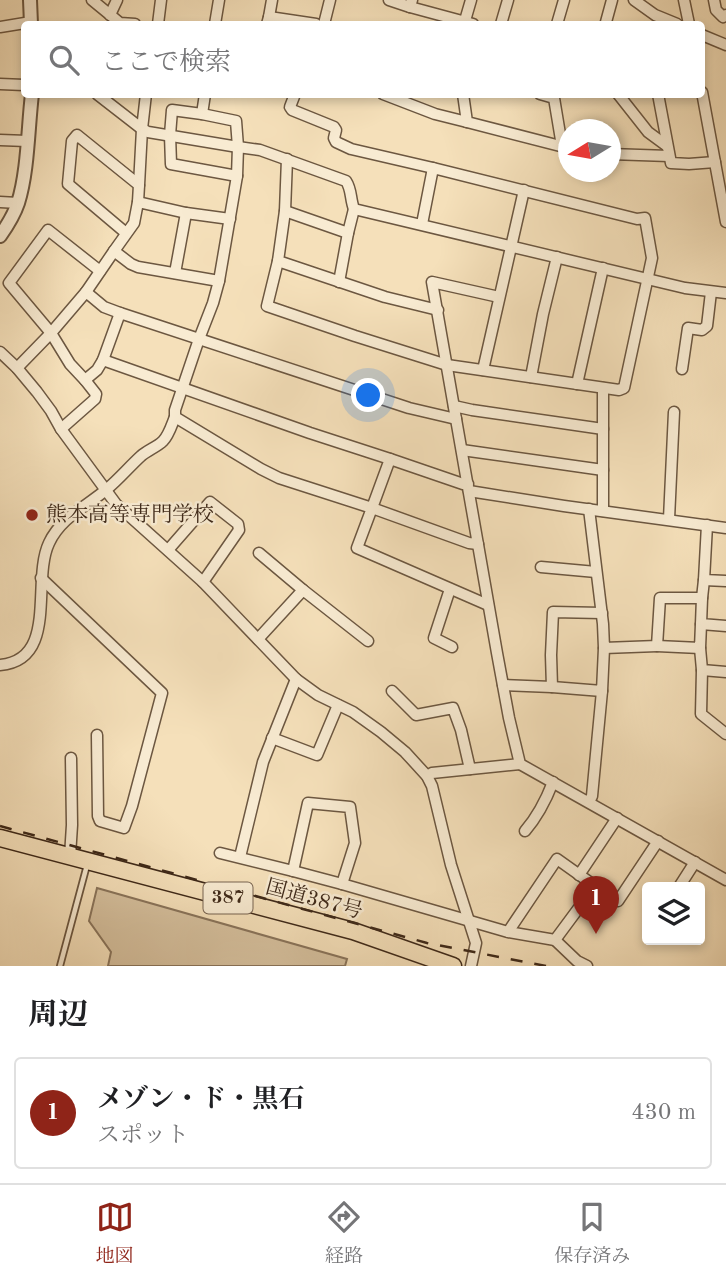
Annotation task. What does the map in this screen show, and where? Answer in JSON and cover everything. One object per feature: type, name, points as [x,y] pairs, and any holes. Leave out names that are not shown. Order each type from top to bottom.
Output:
[{"type":"highway","name":"国道387号","points":[[0,838],[353,931],[453,966]]},
{"type":"street","points":[[30,0],[31,21]]},
{"type":"street","points":[[92,0],[117,21]]},
{"type":"street","points":[[110,15],[117,0]]},
{"type":"street","points":[[158,21],[161,0]]},
{"type":"street","points":[[216,21],[219,0]]},
{"type":"street","points":[[268,21],[272,0]]},
{"type":"street","points":[[325,21],[330,0]]},
{"type":"street","points":[[389,0],[411,3],[459,21]]},
{"type":"street","points":[[468,21],[471,0]]},
{"type":"street","points":[[502,21],[508,0]]},
{"type":"street","points":[[558,21],[564,0]]},
{"type":"street","points":[[606,21],[612,0]]},
{"type":"street","points":[[634,0],[655,15],[670,21]]},
{"type":"street","points":[[684,0],[688,21]]},
{"type":"street","points":[[714,0],[716,10],[723,17],[726,15]]},
{"type":"street","points":[[0,27],[21,24]]},
{"type":"street","points":[[705,36],[726,45]]},
{"type":"street","points":[[0,84],[21,85]]},
{"type":"street","points":[[0,236],[11,221],[23,185],[32,98]]},
{"type":"street","points":[[102,98],[142,129],[260,150],[346,181],[351,187],[354,209],[339,282]]},
{"type":"street","points":[[17,368],[86,292],[134,223],[146,98]]},
{"type":"street","points":[[202,114],[204,98]]},
{"type":"street","points":[[287,159],[285,211],[278,261],[267,306],[447,365],[603,388],[625,388],[652,258],[645,218],[637,219],[351,149],[336,142],[334,127],[292,110],[290,107],[293,98]]},
{"type":"street","points":[[393,98],[435,114],[558,145]]},
{"type":"street","points":[[464,98],[467,122]]},
{"type":"street","points":[[554,98],[559,119]]},
{"type":"street","points":[[621,98],[648,132],[668,151]]},
{"type":"street","points":[[659,98],[671,163],[715,162]]},
{"type":"street","points":[[703,98],[726,222]]},
{"type":"street","points":[[0,665],[22,659],[36,642],[43,561],[47,546],[57,529],[77,509],[106,490],[143,455],[165,440],[213,303],[237,176],[236,121],[172,110],[171,164],[237,176]]},
{"type":"street","points":[[126,233],[68,184],[72,141],[77,135],[139,185]]},
{"type":"street","points":[[0,140],[27,141]]},
{"type":"street","points":[[621,153],[668,151]]},
{"type":"street","points":[[422,224],[433,168]]},
{"type":"street","points":[[483,370],[524,190]]},
{"type":"street","points":[[0,202],[18,203]]},
{"type":"street","points":[[138,202],[230,219]]},
{"type":"street","points":[[354,209],[685,288],[726,293]]},
{"type":"street","points":[[285,211],[348,233]]},
{"type":"street","points":[[175,273],[186,213]]},
{"type":"street","points":[[61,429],[95,399],[96,394],[70,364],[51,333],[9,283],[48,230],[100,271]]},
{"type":"street","points":[[114,251],[131,264],[219,281]]},
{"type":"street","points":[[531,377],[557,257]]},
{"type":"street","points":[[278,261],[385,297],[438,310]]},
{"type":"street","points":[[577,384],[603,268]]},
{"type":"street","points":[[499,297],[432,282],[488,605],[520,764]]},
{"type":"street","points":[[86,292],[104,307],[120,313],[409,408],[456,419]]},
{"type":"street","points":[[682,369],[688,328],[702,330],[707,326],[711,292]]},
{"type":"street","points":[[85,380],[97,370],[103,360],[120,313]]},
{"type":"street","points":[[0,352],[17,368],[51,411],[61,429],[116,504],[203,582],[296,680],[318,695],[353,712],[381,732],[405,752],[427,776],[476,943],[471,966]]},
{"type":"street","points":[[103,360],[469,487],[589,509],[726,528]]},
{"type":"street","points":[[603,388],[603,510]]},
{"type":"street","points":[[454,406],[603,429]]},
{"type":"street","points":[[669,519],[674,412]]},
{"type":"street","points":[[175,417],[279,478],[478,544]]},
{"type":"street","points":[[462,450],[603,470]]},
{"type":"street","points":[[390,459],[357,548],[488,605]]},
{"type":"street","points":[[167,551],[209,502],[238,524],[239,530],[203,582]]},
{"type":"street","points":[[589,509],[604,649],[592,796],[589,802]]},
{"type":"street","points":[[707,525],[700,648],[701,714],[726,734]]},
{"type":"street","points":[[259,553],[368,641]]},
{"type":"street","points":[[541,567],[596,572]]},
{"type":"street","points":[[41,578],[162,693],[124,828],[100,821],[98,816],[97,734]]},
{"type":"street","points":[[704,580],[726,581]]},
{"type":"street","points":[[450,589],[434,638],[452,647]]},
{"type":"street","points":[[258,639],[303,590]]},
{"type":"street","points":[[657,646],[660,598],[702,598]]},
{"type":"street","points":[[552,687],[553,612],[602,612]]},
{"type":"street","points":[[701,624],[726,626]]},
{"type":"street","points":[[604,649],[657,646],[700,648]]},
{"type":"street","points":[[702,670],[726,672]]},
{"type":"street","points":[[240,857],[263,762],[296,680]]},
{"type":"street","points":[[503,685],[601,691]]},
{"type":"street","points":[[392,691],[416,715],[453,709],[470,769]]},
{"type":"street","points":[[272,738],[317,755],[338,705]]},
{"type":"street","points":[[70,856],[71,758]]},
{"type":"street","points":[[427,776],[520,764],[726,880]]},
{"type":"street","points":[[525,831],[533,822],[553,782]]},
{"type":"street","points":[[293,871],[308,803],[350,807],[355,843],[342,884]]},
{"type":"street","points":[[579,875],[617,818]]},
{"type":"street","points":[[508,932],[556,859],[618,901],[658,841]]},
{"type":"street","points":[[220,853],[342,884],[508,932],[555,940],[577,961],[587,966]]},
{"type":"street","points":[[682,882],[695,862]]},
{"type":"street","points":[[555,940],[595,886]]},
{"type":"lane","points":[[60,966],[88,861]]},
{"type":"shaded area","points":[[97,888],[347,959],[345,966],[108,966],[111,952],[89,921]]},
{"type":"railway","points":[[0,826],[427,943],[546,966]]},
{"type":"place","name":"熊本高等専門学校","points":[[32,515]]},
{"type":"place","name":"メゾン・ド・黒石","points":[[596,934]]}]
